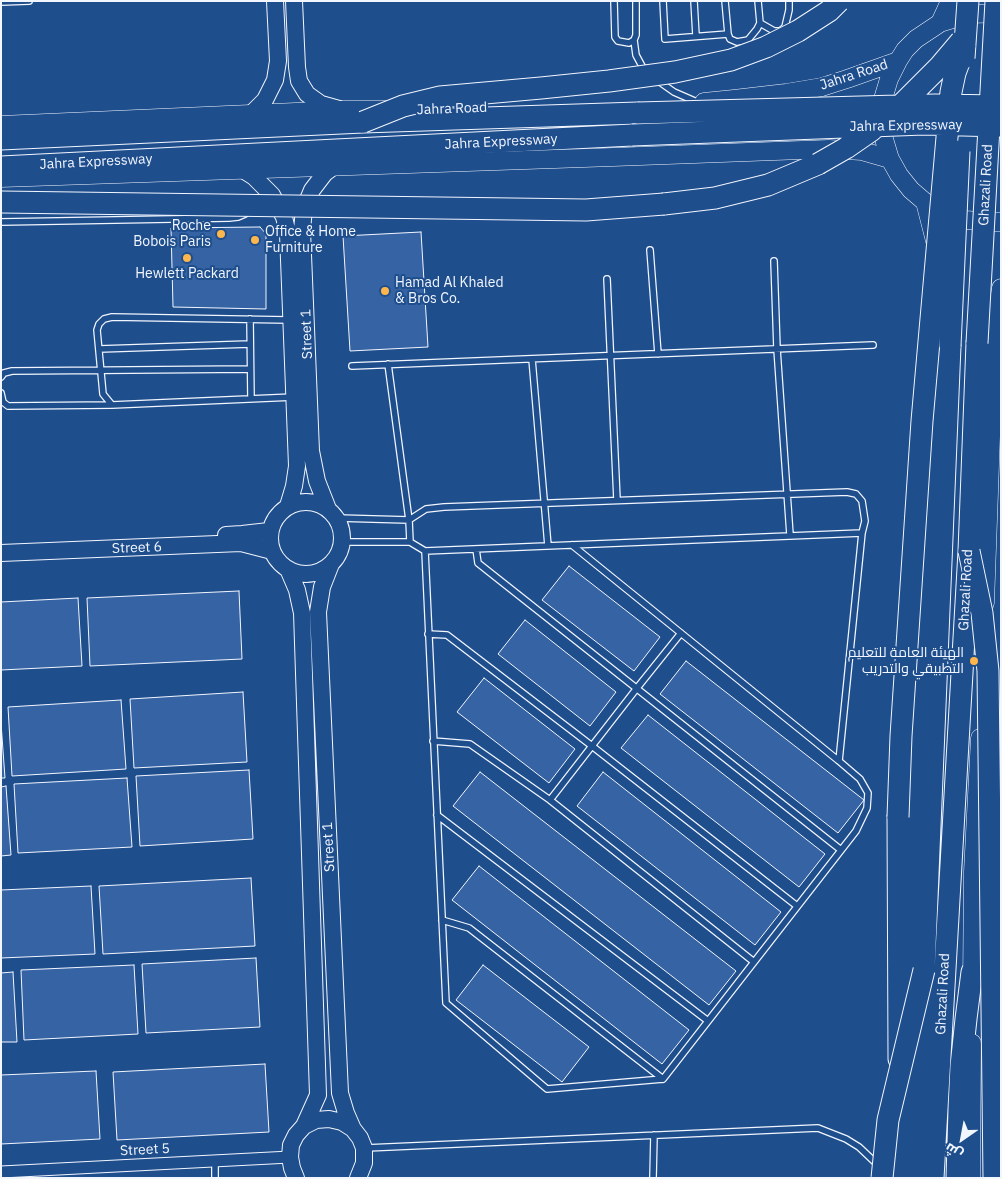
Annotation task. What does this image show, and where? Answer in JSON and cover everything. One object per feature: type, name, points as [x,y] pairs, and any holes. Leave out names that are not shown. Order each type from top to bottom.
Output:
[{"type":"highway","points":[[363,122],[403,106],[440,97],[609,81],[676,72],[731,60],[766,47],[798,30],[829,10],[839,1]]},
{"type":"highway","name":"Ghazali Road","points":[[896,1177],[924,970],[952,306],[968,1]]},
{"type":"highway","points":[[1,202],[586,210],[715,198],[768,184],[818,164],[872,130],[896,110],[939,67],[964,37],[988,1]]},
{"type":"highway","name":"Ghazali Road","points":[[933,1178],[996,1]]},
{"type":"highway","points":[[896,1177],[898,817],[901,736],[922,421],[946,141],[951,92],[965,46]]},
{"type":"highway","name":"Jahra Expressway","points":[[1,139],[363,122],[895,106],[1001,106]]},
{"type":"highway","name":"Jahra Expressway","points":[[1,167],[632,135],[924,124],[1001,126]]},
{"type":"highway","points":[[968,551],[982,613],[988,671],[994,1178]]},
{"type":"highway","points":[[896,1177],[888,1120],[924,970]]},
{"type":"highway","points":[[958,1178],[961,1075],[972,972]]},
{"type":"main road","points":[[940,23],[950,1]]},
{"type":"main road","points":[[1001,13],[970,14],[940,23],[916,39],[898,61],[889,79],[883,99],[882,119],[884,139],[890,159],[899,175],[911,190],[925,202],[945,213],[966,220],[1001,222]]},
{"type":"main road","name":"Jahra Road","points":[[1,125],[341,110],[734,100],[822,87],[898,61]]},
{"type":"main road","points":[[1,178],[829,149],[862,151],[890,159]]},
{"type":"main road","points":[[896,1177],[941,281],[936,247],[925,202]]},
{"type":"main road","name":"Ghazali Road","points":[[971,1178],[973,872],[996,325],[1001,288]]},
{"type":"main road","points":[[981,704],[992,743],[1001,752]]},
{"type":"main road","points":[[973,872],[987,833],[1001,814]]},
{"type":"street","points":[[251,114],[265,100],[274,80],[278,61],[275,1]]},
{"type":"street","points":[[294,1],[297,67],[300,82],[307,94],[321,104],[341,110]]},
{"type":"street","name":"Street 1","points":[[288,506],[297,466],[302,397],[299,320],[303,214],[312,190],[325,173],[333,167]]},
{"type":"street","name":"Street 1","points":[[243,170],[254,177],[261,192],[278,206],[284,217],[288,234],[299,320]]},
{"type":"street","name":"Street 1","points":[[302,397],[313,466],[322,496],[332,514]]},
{"type":"street","points":[[301,501],[316,503],[332,514],[341,530],[342,542],[338,554],[331,564],[322,571],[310,574],[298,573],[278,562],[272,551],[269,531],[278,514],[288,506],[301,501]]},
{"type":"street","name":"Street 6","points":[[1,543],[242,534],[269,531]]},
{"type":"street","name":"Street 6","points":[[1,553],[241,543],[272,551]]},
{"type":"street","name":"Street 1","points":[[331,564],[322,587],[318,612],[340,1094],[353,1129],[360,1138],[364,1148]]},
{"type":"street","name":"Street 1","points":[[288,569],[297,590],[302,613],[318,1095],[304,1126],[296,1135],[291,1145],[290,1157]]},
{"type":"street","points":[[304,1126],[316,1120],[329,1119],[342,1122],[353,1129]]},
{"type":"street","points":[[358,1178],[364,1163],[364,1148]]},
{"type":"street","points":[[290,1157],[296,1178]]},
{"type":"street","name":"Street 5","points":[[1,1172],[290,1157]]},
{"type":"lane","points":[[1,2],[29,1]]},
{"type":"lane","points":[[614,1],[615,37],[618,41],[622,42],[629,43],[634,40]]},
{"type":"lane","points":[[636,1],[636,35],[634,40],[636,55],[644,68],[661,84],[697,102]]},
{"type":"lane","points":[[663,1],[665,39],[728,34]]},
{"type":"lane","points":[[694,1],[696,36]]},
{"type":"lane","points":[[725,1],[728,34],[730,39],[738,42],[748,40],[760,23],[758,1]]},
{"type":"lane","points":[[760,23],[774,31],[780,31],[785,27],[790,10],[789,1]]},
{"type":"lane","points":[[1,222],[35,215],[183,219],[230,218],[246,213],[253,207],[261,192]]},
{"type":"lane","points":[[35,215],[41,198],[44,195]]},
{"type":"lane","points":[[170,196],[180,205],[183,219]]},
{"type":"lane","points":[[650,250],[658,354]]},
{"type":"lane","points":[[774,262],[777,349],[790,536]]},
{"type":"lane","points":[[607,279],[618,500]]},
{"type":"lane","points":[[112,404],[103,394],[100,370],[97,330],[99,324],[104,320],[112,317],[299,320]]},
{"type":"lane","points":[[250,319],[251,399]]},
{"type":"lane","points":[[99,349],[250,344]]},
{"type":"lane","points":[[352,366],[873,345]]},
{"type":"lane","points":[[532,359],[548,546]]},
{"type":"lane","points":[[388,364],[409,520],[410,542]]},
{"type":"lane","points":[[1,376],[12,371],[250,369]]},
{"type":"lane","points":[[1,393],[3,402],[8,406],[302,397]]},
{"type":"lane","points":[[332,514],[409,520],[426,509],[444,507],[847,492],[856,494],[862,501],[865,521],[862,532],[839,761]]},
{"type":"lane","points":[[342,542],[410,542],[424,551],[862,532]]},
{"type":"lane","points":[[424,551],[446,1003],[547,1089],[663,1079],[856,831],[867,808],[868,793],[860,779],[839,761],[572,545]]},
{"type":"lane","points":[[476,549],[478,563],[841,850]]},
{"type":"lane","points":[[550,800],[681,633]]},
{"type":"lane","points":[[428,634],[447,636],[798,906]]},
{"type":"lane","points":[[433,742],[470,744],[550,800],[754,962]]},
{"type":"lane","points":[[437,815],[708,1021]]},
{"type":"lane","points":[[442,920],[469,928],[663,1079]]},
{"type":"lane","points":[[364,1148],[818,1128],[846,1139],[896,1177]]},
{"type":"lane","points":[[653,1178],[654,1135]]},
{"type":"lane","points":[[215,1161],[215,1178]]},
{"type":"building","points":[[260,227],[266,234],[266,309],[173,307],[171,228]]},
{"type":"building","name":"Hamad Al Khaled & Bros Co.","points":[[421,232],[428,347],[350,351],[343,236]]},
{"type":"building","points":[[569,566],[660,637],[634,671],[542,600]]},
{"type":"building","points":[[239,591],[242,659],[90,666],[87,598]]},
{"type":"building","points":[[78,598],[82,666],[1,670],[1,602]]},
{"type":"building","points":[[525,620],[616,692],[590,726],[498,654]]},
{"type":"building","points":[[686,661],[864,800],[838,833],[660,694]]},
{"type":"building","points":[[484,678],[575,749],[549,783],[457,712]]},
{"type":"building","points":[[243,692],[247,762],[134,768],[130,699]]},
{"type":"building","points":[[121,700],[126,769],[12,776],[8,707]]},
{"type":"building","points":[[648,715],[825,854],[799,887],[621,748]]},
{"type":"building","points":[[1,723],[5,778],[1,778]]},
{"type":"building","points":[[249,770],[253,839],[140,846],[136,776]]},
{"type":"building","points":[[480,772],[736,971],[709,1005],[453,806]]},
{"type":"building","points":[[603,772],[781,912],[755,945],[577,806]]},
{"type":"building","points":[[127,778],[132,847],[18,853],[14,784]]},
{"type":"building","points":[[6,786],[11,855],[1,856],[1,787]]},
{"type":"building","points":[[479,866],[689,1030],[662,1064],[452,900]]},
{"type":"building","points":[[251,878],[255,946],[103,954],[99,886]]},
{"type":"building","points":[[91,886],[95,954],[1,958],[1,890]]},
{"type":"building","points":[[256,958],[260,1027],[146,1033],[142,964]]},
{"type":"building","points":[[134,965],[138,1034],[24,1040],[21,970]]},
{"type":"building","points":[[483,965],[589,1047],[562,1082],[456,1000]]},
{"type":"building","points":[[13,972],[17,1042],[1,1042],[1,973]]},
{"type":"building","points":[[265,1064],[269,1132],[117,1140],[113,1072]]},
{"type":"building","points":[[96,1071],[100,1139],[1,1144],[1,1075]]},
{"type":"place","name":"Roche Bobois Paris","points":[[221,234]]},
{"type":"place","name":"Office & Home Furniture","points":[[255,240]]},
{"type":"place","name":"Hewlett Packard","points":[[187,258]]},
{"type":"place","name":"Hamad Al Khaled & Bros Co.","points":[[385,291]]},
{"type":"place","name":"الهيئة العامة للتعليم التطبيقي والتدريب","points":[[974,661]]}]
